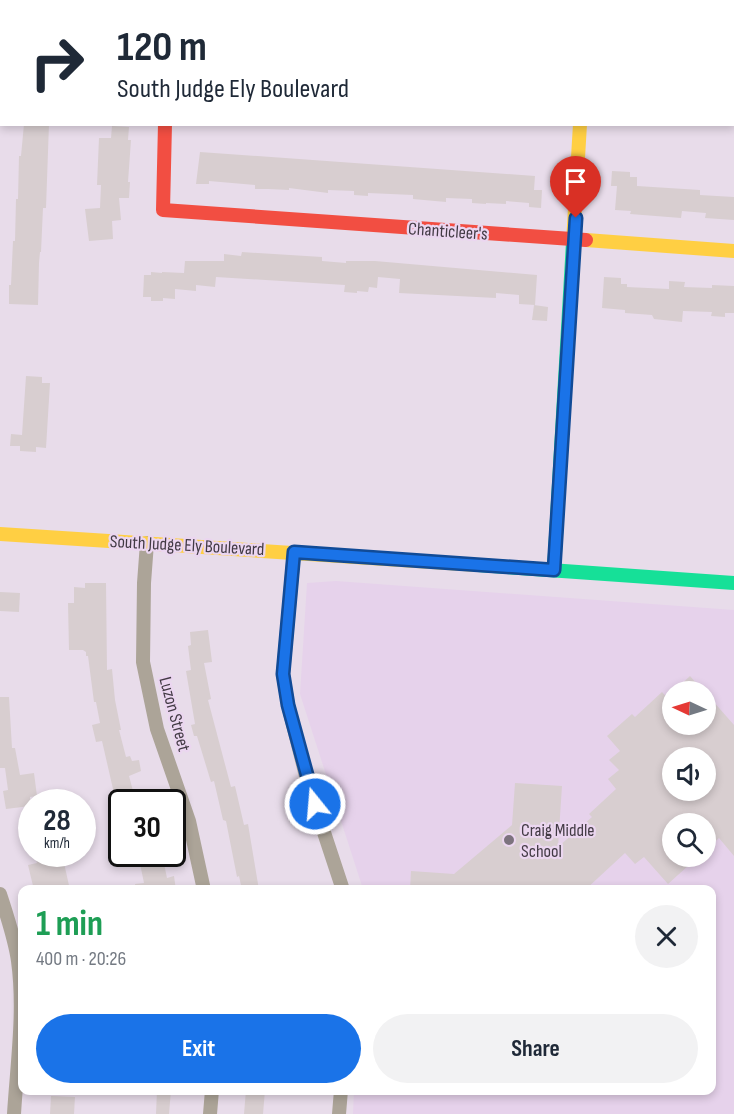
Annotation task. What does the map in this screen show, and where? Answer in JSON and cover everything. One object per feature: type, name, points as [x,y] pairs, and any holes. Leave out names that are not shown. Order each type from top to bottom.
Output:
[{"type":"street","name":"Chanticleer's","points":[[165,126],[163,210],[734,251]]},
{"type":"street","points":[[554,570],[580,126]]},
{"type":"street","name":"South Judge Ely Boulevard","points":[[0,534],[734,583]]},
{"type":"street","name":"Luzon Street","points":[[147,543],[143,662],[158,729],[189,821],[203,885]]},
{"type":"street","points":[[294,552],[283,674],[288,705],[308,784],[341,885]]},
{"type":"street","points":[[0,894],[18,962]]},
{"type":"street","points":[[14,1114],[18,1053]]},
{"type":"street","points":[[210,1114],[212,1095]]},
{"type":"street","points":[[339,1114],[341,1095]]},
{"type":"shaded area","name":"Craig Middle School","points":[[336,581],[734,610],[734,1114],[353,1114],[354,1095],[716,1095],[716,885],[362,885],[300,694],[307,583]]},
{"type":"building","points":[[24,126],[49,126],[46,208],[43,208],[38,305],[9,304],[16,199],[18,199],[19,156],[21,156]]},
{"type":"building","points":[[112,126],[129,127],[128,140],[131,140],[129,198],[119,198],[121,220],[112,221],[113,239],[89,241],[85,209],[100,208],[101,185],[97,185],[99,138],[111,138]]},
{"type":"building","points":[[200,152],[535,176],[534,190],[542,190],[541,208],[529,207],[529,203],[506,201],[506,204],[486,204],[472,203],[472,199],[446,198],[446,202],[413,199],[413,195],[368,193],[368,196],[354,195],[354,191],[328,190],[328,193],[289,188],[289,190],[255,189],[255,185],[209,181],[209,184],[196,184]]},
{"type":"building","points":[[612,171],[630,172],[630,177],[637,177],[637,186],[700,190],[700,195],[734,197],[734,220],[705,218],[706,213],[682,211],[681,218],[630,214],[631,211],[615,210],[617,186],[611,186]]},
{"type":"building","points":[[242,252],[322,257],[322,261],[346,263],[346,261],[375,261],[537,275],[535,305],[519,304],[519,295],[496,293],[496,298],[399,293],[400,279],[378,277],[377,288],[369,287],[368,292],[357,291],[357,293],[344,292],[345,285],[216,277],[215,287],[196,285],[196,291],[175,289],[175,299],[163,298],[163,301],[151,301],[151,297],[143,297],[144,275],[151,275],[151,272],[184,273],[185,261],[224,261],[224,254],[241,256]]},
{"type":"building","points":[[604,277],[621,278],[621,284],[627,284],[627,287],[669,289],[669,281],[685,282],[684,287],[734,286],[734,313],[725,313],[725,317],[711,316],[712,312],[683,311],[682,322],[654,319],[652,315],[625,313],[625,310],[602,308]]},
{"type":"building","points":[[534,305],[548,307],[547,321],[532,320]]},
{"type":"building","points":[[26,376],[42,377],[42,383],[50,383],[46,448],[36,447],[36,452],[20,451],[20,446],[10,446],[11,434],[22,435]]},
{"type":"building","points":[[85,583],[106,583],[107,670],[112,669],[121,730],[119,730],[126,757],[130,756],[132,761],[139,760],[141,771],[129,776],[132,789],[113,789],[102,741],[96,742],[92,725],[100,723],[96,702],[94,702],[88,656],[83,650],[69,650],[68,603],[74,603],[74,587],[85,588]]},
{"type":"building","points":[[0,592],[20,593],[19,612],[0,611]]},
{"type":"building","points":[[208,630],[212,662],[204,663],[211,699],[208,700],[231,787],[235,786],[244,825],[248,824],[258,885],[241,885],[239,876],[237,877],[226,821],[223,820],[214,781],[211,782],[197,736],[194,736],[191,725],[195,724],[186,671],[191,670],[188,646],[191,645],[190,632]]},
{"type":"building","points":[[690,676],[694,681],[685,681]]},
{"type":"building","points":[[662,692],[662,735],[716,735],[716,705],[734,725],[734,856],[719,838],[716,841],[716,813],[662,813],[662,867],[687,867],[668,884],[644,857],[635,864],[625,853],[590,885],[410,885],[411,871],[454,874],[512,825],[515,783],[562,786],[558,847],[592,817],[589,814],[616,789],[608,779],[619,770],[609,760],[620,751],[607,736],[632,714],[635,717]]},
{"type":"building","points":[[0,697],[9,697],[12,748],[15,748],[20,775],[34,773],[36,789],[18,789],[18,808],[6,809],[3,791],[8,790],[5,768],[0,768]]},
{"type":"building","points":[[28,867],[65,867],[69,885],[33,885]]},
{"type":"building","points":[[141,867],[165,867],[167,878],[174,876],[175,885],[135,885],[144,883]]},
{"type":"building","points":[[157,1095],[171,1095],[169,1114],[156,1114]]},
{"type":"building","points":[[246,1095],[265,1095],[263,1114],[244,1114]]},
{"type":"building","points":[[51,1096],[75,1097],[74,1114],[50,1114]]},
{"type":"traffic: fast","points":[[554,570],[573,242]]},
{"type":"traffic: fast","points":[[478,565],[734,583]]},
{"type":"traffic: slow","points":[[573,242],[580,126]]},
{"type":"traffic: slow","points":[[586,240],[734,251]]},
{"type":"traffic: slow","points":[[0,534],[478,565]]},
{"type":"traffic: jam","points":[[165,126],[163,210],[586,240]]},
{"type":"place","name":"Craig Middle School","points":[[509,840]]},
{"type":"route","points":[[315,804],[288,705],[283,674],[294,552],[554,570],[576,218]]}]
